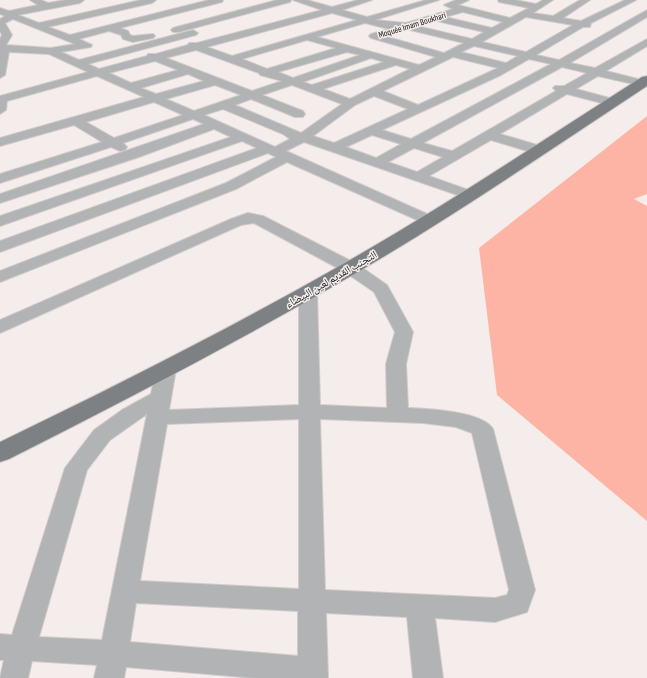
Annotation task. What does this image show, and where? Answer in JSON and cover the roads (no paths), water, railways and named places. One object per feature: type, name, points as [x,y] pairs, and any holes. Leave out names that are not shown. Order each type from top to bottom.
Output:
[{"type":"main road","name":"التجنب القديم لعين البيضاء","points":[[0,453],[166,369],[262,318],[351,268],[429,220],[645,81]]},
{"type":"street","points":[[34,0],[47,6]]},
{"type":"street","points":[[39,26],[152,0]]},
{"type":"street","points":[[56,32],[187,0]]},
{"type":"street","points":[[70,38],[219,0]]},
{"type":"street","points":[[110,40],[253,0]]},
{"type":"street","points":[[109,28],[133,40],[287,0]]},
{"type":"street","points":[[0,102],[156,57],[271,26],[351,0]]},
{"type":"street","points":[[328,8],[364,0],[380,6],[425,18],[436,18],[492,31]]},
{"type":"street","points":[[131,87],[194,67],[271,48],[435,0]]},
{"type":"street","points":[[502,0],[538,7]]},
{"type":"street","points":[[0,247],[184,179],[272,151],[304,137],[351,103],[472,43],[550,0]]},
{"type":"street","points":[[555,19],[586,0]]},
{"type":"street","points":[[583,33],[602,14],[632,0]]},
{"type":"street","points":[[78,64],[249,18],[302,1],[382,26],[405,26],[525,56],[645,81]]},
{"type":"street","points":[[7,18],[47,6],[83,2]]},
{"type":"street","points":[[7,18],[83,2]]},
{"type":"street","points":[[609,2],[621,5]]},
{"type":"street","name":"Moquée Imam Boukhari","points":[[418,6],[436,7],[448,4],[464,5]]},
{"type":"street","points":[[464,5],[509,22],[522,25]]},
{"type":"street","name":"Moquée Imam Boukhari","points":[[464,5],[436,18],[374,36],[448,54],[508,66]]},
{"type":"street","points":[[376,163],[530,81],[602,41],[647,13]]},
{"type":"street","points":[[525,14],[555,19],[602,41]]},
{"type":"street","points":[[602,14],[647,22]]},
{"type":"street","points":[[1,53],[51,51],[91,44],[39,26],[7,18]]},
{"type":"street","points":[[0,75],[1,45],[7,35],[7,18]]},
{"type":"street","points":[[249,18],[307,37],[421,69]]},
{"type":"street","points":[[549,30],[567,33],[583,33],[600,28],[641,37]]},
{"type":"street","points":[[334,148],[497,73],[567,33]]},
{"type":"street","points":[[234,36],[307,60]]},
{"type":"street","points":[[418,177],[597,72],[641,37]]},
{"type":"street","points":[[175,38],[314,88],[351,103]]},
{"type":"street","points":[[0,142],[155,98],[242,79],[384,39]]},
{"type":"street","points":[[134,49],[156,57],[194,67],[220,83],[299,114]]},
{"type":"street","points":[[51,51],[193,116],[429,220]]},
{"type":"street","points":[[0,178],[112,143],[370,55]]},
{"type":"street","points":[[314,88],[362,74],[395,62]]},
{"type":"street","points":[[338,66],[379,79]]},
{"type":"street","points":[[497,73],[613,102]]},
{"type":"street","points":[[480,80],[514,89]]},
{"type":"street","points":[[463,88],[495,99],[533,109]]},
{"type":"street","points":[[373,92],[393,98],[399,103],[418,109]]},
{"type":"street","points":[[224,105],[287,131],[289,134],[304,137],[468,195]]},
{"type":"street","points":[[76,121],[112,143],[184,179]]},
{"type":"street","points":[[0,199],[134,154],[214,125]]},
{"type":"street","points":[[371,131],[454,156]]},
{"type":"street","points":[[0,277],[231,186],[272,151],[289,134]]},
{"type":"street","points":[[489,135],[539,150]]},
{"type":"street","points":[[0,221],[242,137]]},
{"type":"street","points":[[24,171],[65,199]]},
{"type":"street","points":[[0,327],[248,218],[258,219],[351,268],[381,289],[404,332],[397,351],[394,373],[398,416]]},
{"type":"street","points":[[12,647],[111,666],[313,674],[308,291]]},
{"type":"street","points":[[111,666],[166,369]]},
{"type":"street","points":[[13,678],[12,647],[76,468],[102,435],[130,415],[160,407],[310,412],[459,420],[482,429],[500,496],[522,590],[517,604],[495,610],[124,591]]},
{"type":"street","points":[[420,606],[428,678]]}]
